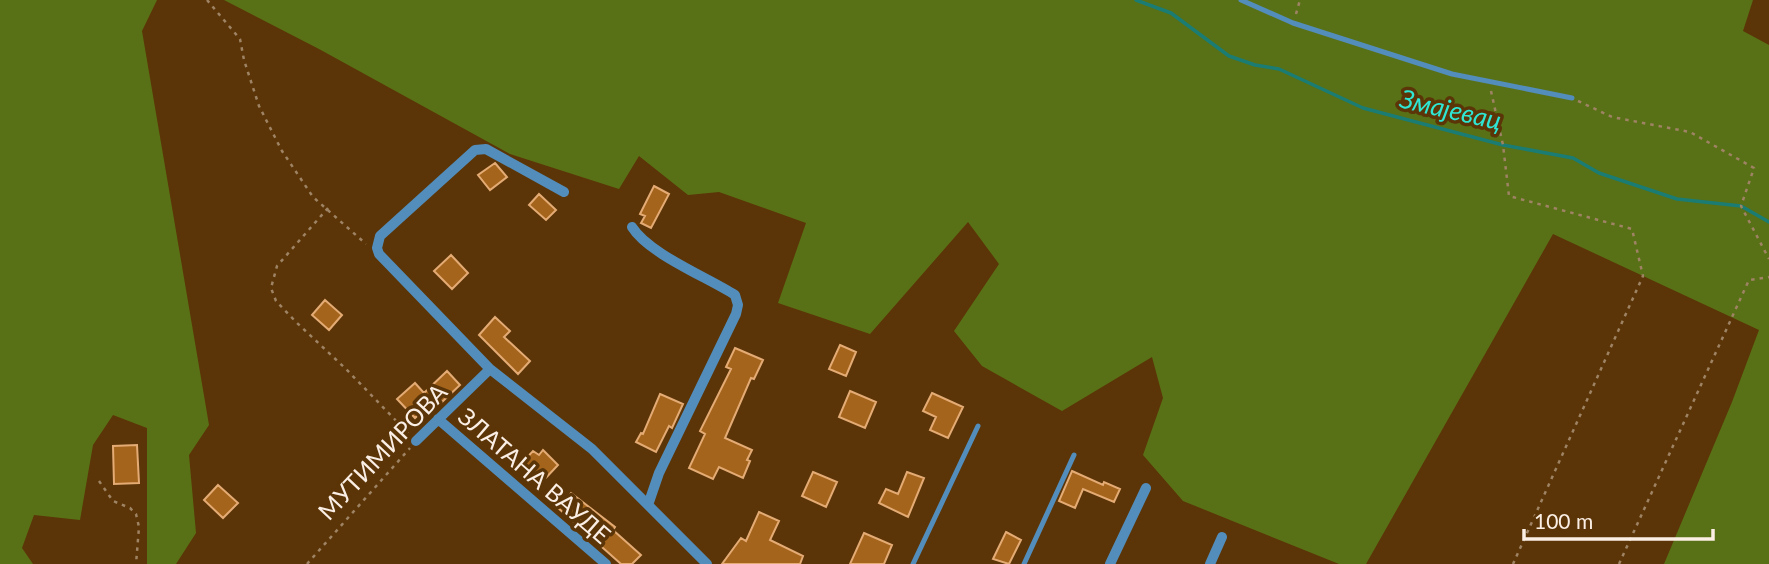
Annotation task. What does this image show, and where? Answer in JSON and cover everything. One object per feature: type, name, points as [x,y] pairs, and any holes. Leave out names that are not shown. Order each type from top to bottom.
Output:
[{"type":"street","points":[[564,192],[486,149],[475,150],[380,236],[376,248],[490,369],[592,449],[707,564]]},
{"type":"street","points":[[632,227],[639,238],[727,289],[737,299],[736,314],[659,473],[648,505]]},
{"type":"street","name":"МУТИМИРОВА","points":[[416,441],[490,369]]},
{"type":"street","name":"ЗЛАТАНА ВАУДЕ","points":[[438,419],[606,564]]},
{"type":"street","points":[[1110,564],[1146,488]]},
{"type":"street","points":[[1210,564],[1222,537]]},
{"type":"lane","points":[[1241,0],[1293,23],[1452,74],[1572,98]]},
{"type":"lane","points":[[913,564],[978,426]]},
{"type":"lane","points":[[1024,564],[1074,455]]},
{"type":"path","points":[[207,0],[240,39],[255,94],[282,151],[313,197],[358,238],[376,248]]},
{"type":"path","points":[[1293,23],[1300,0]]},
{"type":"path","points":[[1489,81],[1503,145],[1509,196],[1632,229],[1643,276],[1513,564]]},
{"type":"path","points":[[1572,98],[1612,117],[1690,131],[1754,168],[1741,206],[1769,259]]},
{"type":"path","points":[[328,208],[277,266],[271,288],[276,301],[416,441]]},
{"type":"path","points":[[1619,564],[1749,280],[1769,277]]},
{"type":"path","name":"МУТИМИРОВА","points":[[307,564],[416,441]]},
{"type":"path","points":[[99,481],[113,501],[130,508],[136,514],[139,527],[136,564]]},
{"type":"green space","points":[[0,0],[157,0],[142,31],[209,425],[189,455],[196,533],[176,564],[147,564],[147,428],[113,415],[93,445],[80,520],[34,515],[22,548],[33,564],[0,564]]},
{"type":"green space","points":[[224,0],[1753,0],[1743,31],[1769,45],[1769,564],[1664,564],[1759,330],[1553,234],[1366,564],[1339,564],[1183,501],[1143,455],[1163,398],[1152,357],[1062,411],[982,366],[954,331],[999,264],[968,222],[870,334],[778,303],[806,223],[719,192],[688,195],[639,156],[619,189],[510,154]]},
{"type":"building","points":[[495,163],[507,177],[490,190],[478,175]]},
{"type":"building","points":[[654,186],[669,194],[651,228],[641,223],[645,216],[640,214]]},
{"type":"building","points":[[539,194],[556,210],[546,220],[529,205]]},
{"type":"building","points":[[451,255],[468,273],[452,289],[434,271]]},
{"type":"building","points":[[325,300],[342,315],[329,330],[312,315]]},
{"type":"building","points":[[495,317],[510,331],[504,337],[530,361],[518,374],[479,335]]},
{"type":"building","points":[[840,345],[856,352],[846,376],[829,369]]},
{"type":"building","points":[[735,348],[763,360],[754,379],[751,378],[725,438],[752,450],[743,478],[719,467],[713,479],[689,468],[705,434],[700,431],[731,369],[726,367]]},
{"type":"building","points":[[447,371],[460,385],[442,402],[438,397],[415,418],[397,399],[415,383],[424,393]]},
{"type":"building","points":[[850,391],[876,402],[865,428],[839,417]]},
{"type":"building","points":[[932,393],[963,407],[948,438],[930,430],[936,417],[923,411]]},
{"type":"building","points":[[660,394],[683,404],[672,428],[669,426],[656,452],[636,442],[641,433],[643,434]]},
{"type":"building","points":[[137,445],[139,483],[114,484],[113,446]]},
{"type":"building","points":[[543,450],[558,465],[541,483],[520,465],[533,451],[539,455]]},
{"type":"building","points":[[1072,471],[1103,485],[1104,482],[1120,489],[1114,502],[1083,489],[1075,508],[1059,501]]},
{"type":"building","points":[[813,472],[837,482],[826,507],[802,496]]},
{"type":"building","points":[[907,472],[924,478],[908,517],[879,503],[886,489],[898,494]]},
{"type":"building","points":[[218,485],[238,503],[223,518],[204,500]]},
{"type":"building","points":[[571,493],[615,527],[613,530],[641,555],[632,564],[621,564],[558,508]]},
{"type":"building","points":[[759,512],[779,521],[770,540],[803,556],[800,564],[722,564],[741,538],[746,541]]},
{"type":"building","points":[[1006,532],[1021,540],[1009,564],[993,559]]},
{"type":"building","points":[[864,533],[892,545],[884,564],[850,564]]},
{"type":"waterway","name":"Змајевац","points":[[1136,0],[1171,13],[1229,56],[1255,65],[1279,69],[1363,108],[1503,145],[1573,158],[1599,173],[1677,199],[1741,206],[1769,222]]}]
